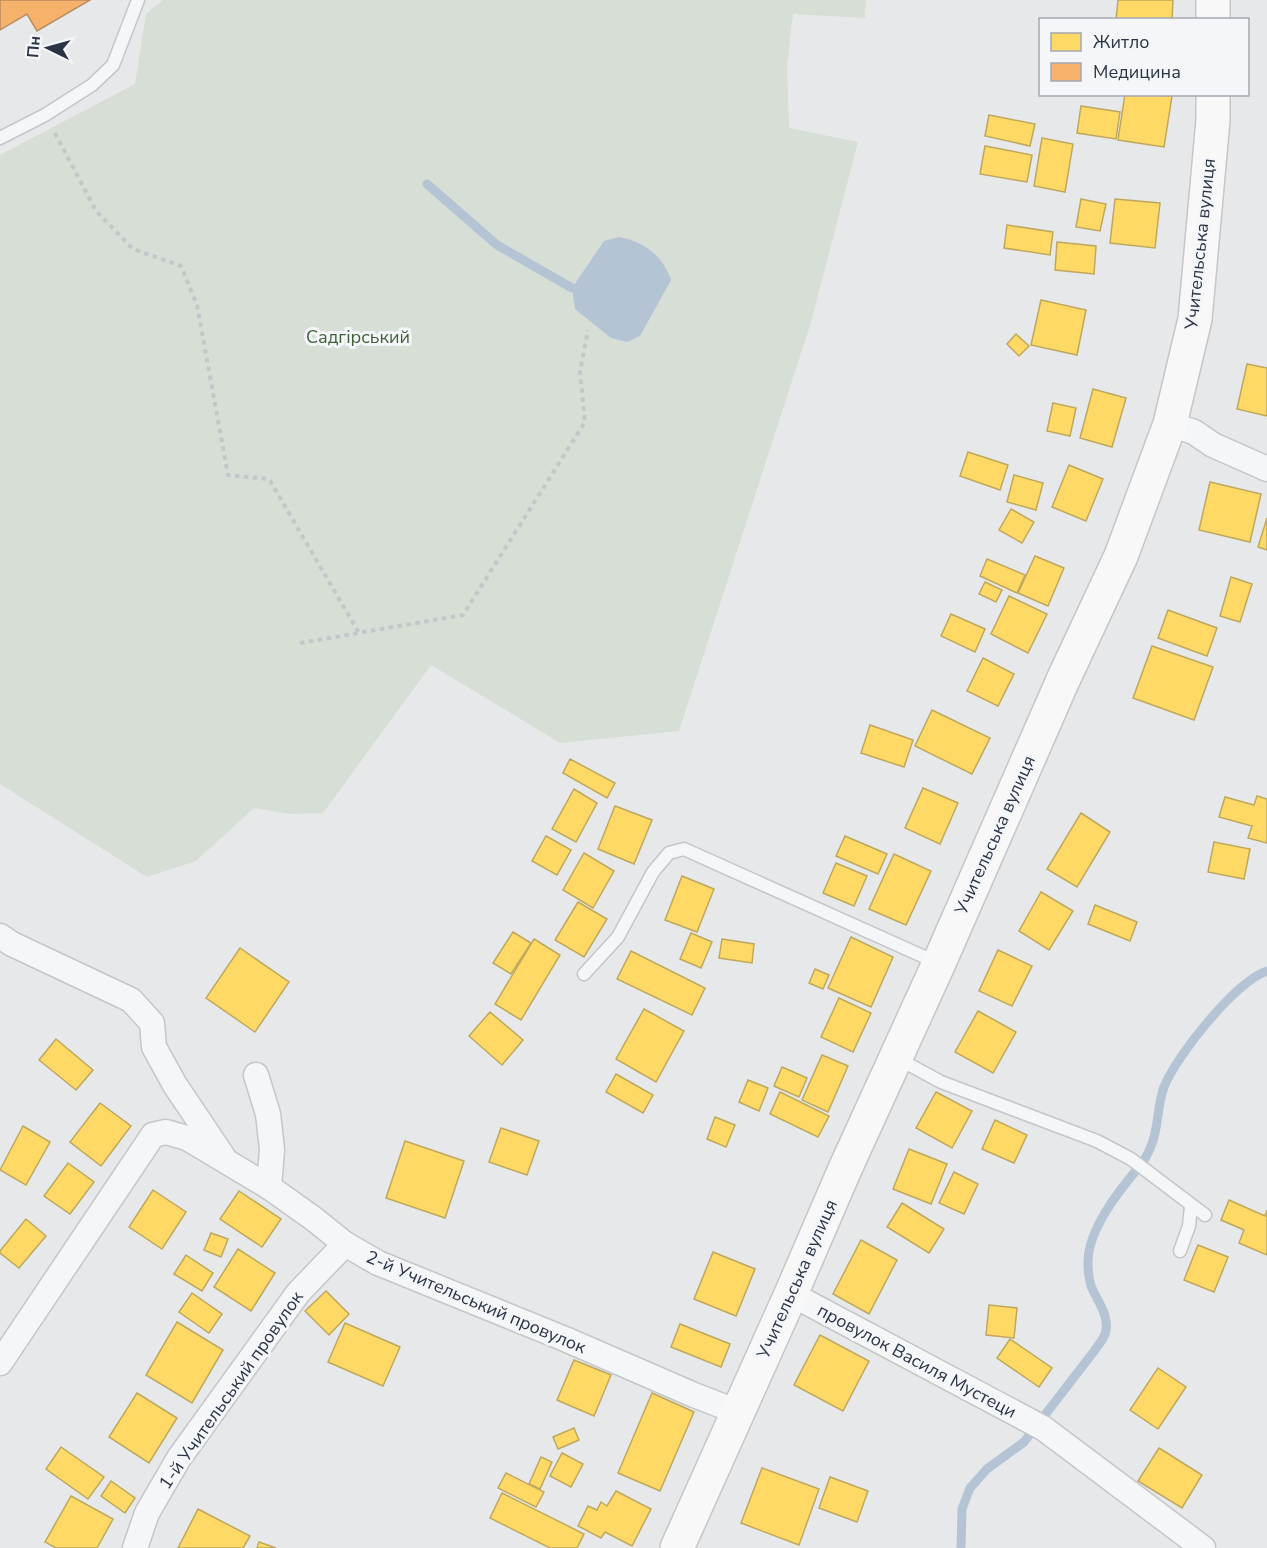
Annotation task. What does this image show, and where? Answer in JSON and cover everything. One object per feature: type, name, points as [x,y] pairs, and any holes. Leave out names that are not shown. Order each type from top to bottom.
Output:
[{"type":"main road","points":[[1213,0],[1213,18]]},
{"type":"main road","name":"Учительська вулиця","points":[[677,1548],[1063,680],[1121,556],[1170,424],[1195,319],[1213,120],[1213,96]]},
{"type":"street","points":[[1170,424],[1194,432],[1213,445],[1267,469]]},
{"type":"street","points":[[0,936],[12,944],[131,1000],[152,1023],[154,1047],[225,1160]]},
{"type":"street","points":[[256,1076],[268,1114],[271,1138],[269,1187]]},
{"type":"street","name":"2-й Учительський провулок","points":[[0,1363],[153,1135],[166,1132],[187,1138],[269,1187],[315,1219],[345,1244],[378,1263],[738,1412]]},
{"type":"street","name":"1-й Учительський провулок","points":[[135,1548],[147,1513],[179,1458],[298,1293],[345,1244]]},
{"type":"street","name":"провулок Василя Мустеци","points":[[791,1294],[1037,1424],[1203,1548]]},
{"type":"lane","points":[[0,138],[45,115],[92,85],[113,65],[138,0]]},
{"type":"lane","points":[[584,975],[618,937],[653,872],[669,853],[684,849],[939,963]]},
{"type":"lane","points":[[896,1058],[941,1082],[1098,1141],[1131,1159],[1205,1215]]},
{"type":"lane","points":[[1180,1251],[1189,1226],[1191,1206]]},
{"type":"path","points":[[45,115],[96,210],[133,249],[181,266],[197,305],[228,475],[269,479],[359,633]]},
{"type":"path","points":[[300,643],[463,615],[585,422],[580,370],[588,330]]},
{"type":"green space","name":"Садгірський","points":[[163,0],[866,0],[865,18],[793,14],[787,66],[789,128],[858,142],[811,322],[679,731],[560,743],[431,665],[323,813],[290,814],[254,808],[196,861],[147,877],[0,784],[0,155],[135,84],[146,14]]},
{"type":"water","points":[[619,237],[645,246],[663,263],[671,280],[640,336],[627,342],[611,338],[575,309],[572,288],[604,241]]},
{"type":"building: Житло","points":[[1118,0],[1173,0],[1172,18],[1116,18]]},
{"type":"building: Житло","points":[[1125,96],[1172,96],[1164,147],[1118,140]]},
{"type":"building: Житло","points":[[1081,106],[1120,112],[1116,139],[1077,133]]},
{"type":"building: Житло","points":[[989,115],[1035,124],[1030,146],[985,136]]},
{"type":"building: Житло","points":[[1042,138],[1073,144],[1065,192],[1034,186]]},
{"type":"building: Житло","points":[[985,146],[1032,155],[1027,182],[980,174]]},
{"type":"building: Житло","points":[[1081,199],[1106,204],[1100,231],[1076,227]]},
{"type":"building: Житло","points":[[1115,199],[1160,203],[1155,248],[1110,243]]},
{"type":"building: Житло","points":[[1007,225],[1053,232],[1050,255],[1004,248]]},
{"type":"building: Житло","points":[[1057,242],[1096,246],[1094,274],[1055,270]]},
{"type":"building: Житло","points":[[1041,300],[1086,310],[1077,355],[1031,345]]},
{"type":"building: Житло","points":[[1016,334],[1029,346],[1019,356],[1007,344]]},
{"type":"building: Житло","points":[[1247,364],[1267,368],[1267,416],[1237,409]]},
{"type":"building: Житло","points":[[1093,389],[1126,398],[1112,447],[1080,438]]},
{"type":"building: Житло","points":[[1053,403],[1076,408],[1070,436],[1047,431]]},
{"type":"building: Житло","points":[[968,452],[1008,465],[1000,490],[960,476]]},
{"type":"building: Житло","points":[[1069,465],[1103,479],[1086,521],[1052,507]]},
{"type":"building: Житло","points":[[1014,475],[1043,483],[1036,510],[1007,502]]},
{"type":"building: Житло","points":[[1210,482],[1261,494],[1250,542],[1199,530]]},
{"type":"building: Житло","points":[[1011,509],[1034,522],[1022,543],[999,530]]},
{"type":"building: Житло","points":[[1267,518],[1267,550],[1258,547]]},
{"type":"building: Житло","points":[[1035,556],[1064,568],[1048,606],[1018,593]]},
{"type":"building: Житло","points":[[987,559],[1025,575],[1017,593],[980,576]]},
{"type":"building: Житло","points":[[1231,577],[1252,584],[1240,622],[1220,616]]},
{"type":"building: Житло","points":[[985,582],[1002,590],[996,602],[979,594]]},
{"type":"building: Житло","points":[[1009,596],[1047,614],[1028,653],[991,634]]},
{"type":"building: Житло","points":[[1168,610],[1217,628],[1207,656],[1158,638]]},
{"type":"building: Житло","points":[[951,614],[985,629],[975,652],[941,636]]},
{"type":"building: Житло","points":[[1152,646],[1213,667],[1194,720],[1133,698]]},
{"type":"building: Житло","points":[[983,658],[1014,674],[998,706],[967,691]]},
{"type":"building: Житло","points":[[932,710],[990,738],[972,774],[915,746]]},
{"type":"building: Житло","points":[[870,725],[913,740],[904,767],[861,753]]},
{"type":"building: Житло","points":[[570,759],[615,783],[607,798],[563,773]]},
{"type":"building: Житло","points":[[923,788],[958,803],[940,844],[905,828]]},
{"type":"building: Житло","points":[[574,789],[597,803],[576,842],[552,829]]},
{"type":"building: Житло","points":[[1257,796],[1267,799],[1267,843],[1248,838],[1252,826],[1219,817],[1225,797],[1254,805]]},
{"type":"building: Житло","points":[[615,806],[652,820],[634,864],[598,849]]},
{"type":"building: Житло","points":[[1081,813],[1110,832],[1077,887],[1047,869]]},
{"type":"building: Житло","points":[[546,836],[571,850],[557,875],[532,861]]},
{"type":"building: Житло","points":[[845,836],[887,854],[878,874],[836,856]]},
{"type":"building: Житло","points":[[1214,842],[1250,849],[1244,879],[1208,872]]},
{"type":"building: Житло","points":[[584,853],[614,871],[593,908],[563,890]]},
{"type":"building: Житло","points":[[894,854],[931,871],[906,925],[869,909]]},
{"type":"building: Житло","points":[[836,863],[867,876],[854,906],[823,893]]},
{"type":"building: Житло","points":[[682,876],[714,889],[697,932],[665,920]]},
{"type":"building: Житло","points":[[1041,892],[1073,911],[1049,950],[1019,931]]},
{"type":"building: Житло","points":[[578,902],[607,919],[584,957],[555,940]]},
{"type":"building: Житло","points":[[1095,905],[1137,922],[1130,941],[1088,924]]},
{"type":"building: Житло","points":[[513,932],[531,943],[511,974],[493,963]]},
{"type":"building: Житло","points":[[691,933],[712,942],[701,968],[680,959]]},
{"type":"building: Житло","points":[[851,937],[893,957],[871,1007],[828,988]]},
{"type":"building: Житло","points":[[534,939],[560,955],[521,1020],[495,1004]]},
{"type":"building: Житло","points":[[722,939],[754,944],[752,963],[719,958]]},
{"type":"building: Житло","points":[[240,948],[289,982],[255,1032],[206,998]]},
{"type":"building: Житло","points":[[998,950],[1032,966],[1012,1006],[979,991]]},
{"type":"building: Житло","points":[[631,951],[705,988],[692,1015],[617,979]]},
{"type":"building: Житло","points":[[815,969],[829,975],[823,989],[809,983]]},
{"type":"building: Житло","points":[[839,998],[871,1013],[853,1052],[821,1037]]},
{"type":"building: Житло","points":[[644,1009],[684,1031],[656,1082],[616,1059]]},
{"type":"building: Житло","points":[[978,1011],[1016,1032],[993,1073],[955,1052]]},
{"type":"building: Житло","points":[[490,1012],[523,1040],[502,1065],[469,1036]]},
{"type":"building: Житло","points":[[56,1039],[93,1070],[76,1090],[39,1060]]},
{"type":"building: Житло","points":[[822,1055],[848,1066],[828,1112],[802,1100]]},
{"type":"building: Житло","points":[[782,1067],[807,1078],[799,1097],[774,1086]]},
{"type":"building: Житло","points":[[616,1074],[653,1095],[643,1113],[606,1092]]},
{"type":"building: Житло","points":[[748,1080],[768,1088],[759,1111],[739,1102]]},
{"type":"building: Житло","points":[[780,1092],[829,1116],[818,1137],[770,1114]]},
{"type":"building: Житло","points":[[936,1092],[972,1111],[952,1148],[916,1128]]},
{"type":"building: Житло","points":[[100,1103],[131,1126],[101,1166],[70,1142]]},
{"type":"building: Житло","points":[[715,1117],[735,1125],[726,1147],[707,1139]]},
{"type":"building: Житло","points":[[995,1120],[1027,1135],[1014,1163],[982,1149]]},
{"type":"building: Житло","points":[[23,1126],[50,1142],[26,1185],[0,1170]]},
{"type":"building: Житло","points":[[501,1128],[539,1141],[527,1175],[489,1162]]},
{"type":"building: Житло","points":[[405,1141],[464,1161],[445,1218],[386,1198]]},
{"type":"building: Житло","points":[[909,1149],[947,1164],[931,1204],[893,1189]]},
{"type":"building: Житло","points":[[68,1163],[94,1182],[70,1214],[44,1196]]},
{"type":"building: Житло","points":[[954,1172],[978,1184],[964,1214],[939,1203]]},
{"type":"building: Житло","points":[[153,1190],[186,1212],[162,1249],[129,1227]]},
{"type":"building: Житло","points":[[239,1191],[281,1219],[262,1247],[220,1219]]},
{"type":"building: Житло","points":[[1229,1200],[1265,1216],[1267,1210],[1267,1255],[1239,1243],[1244,1230],[1221,1220]]},
{"type":"building: Житло","points":[[902,1203],[944,1229],[929,1253],[887,1227]]},
{"type":"building: Житло","points":[[26,1219],[46,1236],[19,1268],[0,1251]]},
{"type":"building: Житло","points":[[211,1233],[228,1239],[221,1257],[204,1250]]},
{"type":"building: Житло","points":[[861,1240],[897,1260],[869,1314],[833,1294]]},
{"type":"building: Житло","points":[[1198,1245],[1228,1257],[1214,1292],[1184,1280]]},
{"type":"building: Житло","points":[[238,1249],[275,1273],[251,1311],[214,1287]]},
{"type":"building: Житло","points":[[713,1252],[755,1269],[736,1316],[694,1299]]},
{"type":"building: Житло","points":[[186,1255],[213,1273],[202,1291],[174,1274]]},
{"type":"building: Житло","points":[[326,1291],[349,1314],[329,1335],[305,1311]]},
{"type":"building: Житло","points":[[192,1293],[222,1314],[209,1333],[179,1312]]},
{"type":"building: Житло","points":[[989,1305],[1017,1308],[1014,1338],[986,1335]]},
{"type":"building: Житло","points":[[177,1322],[223,1350],[192,1403],[146,1375]]},
{"type":"building: Житло","points":[[345,1323],[400,1347],[383,1386],[328,1362]]},
{"type":"building: Житло","points":[[680,1324],[730,1344],[721,1367],[671,1347]]},
{"type":"building: Житло","points":[[820,1335],[869,1361],[843,1411],[794,1385]]},
{"type":"building: Житло","points":[[1010,1339],[1052,1368],[1039,1387],[997,1358]]},
{"type":"building: Житло","points":[[574,1360],[611,1375],[594,1416],[557,1400]]},
{"type":"building: Житло","points":[[1158,1368],[1186,1387],[1158,1429],[1130,1410]]},
{"type":"building: Житло","points":[[137,1393],[177,1418],[149,1463],[109,1437]]},
{"type":"building: Житло","points":[[652,1393],[694,1412],[660,1491],[618,1473]]},
{"type":"building: Житло","points":[[574,1428],[579,1440],[558,1449],[553,1437]]},
{"type":"building: Житло","points":[[61,1447],[104,1477],[88,1499],[46,1469]]},
{"type":"building: Житло","points":[[1159,1448],[1202,1475],[1182,1508],[1138,1481]]},
{"type":"building: Житло","points":[[562,1453],[583,1464],[571,1487],[550,1476]]},
{"type":"building: Житло","points":[[541,1457],[552,1462],[540,1489],[529,1484]]},
{"type":"building: Житло","points":[[762,1468],[819,1489],[799,1545],[741,1523]]},
{"type":"building: Житло","points":[[506,1473],[544,1492],[536,1507],[498,1488]]},
{"type":"building: Житло","points":[[830,1477],[868,1491],[857,1522],[819,1508]]},
{"type":"building: Житло","points":[[111,1481],[135,1498],[125,1513],[101,1496]]},
{"type":"building: Житло","points":[[616,1491],[651,1509],[632,1546],[605,1532],[601,1538],[578,1526],[588,1506],[597,1510],[601,1502],[607,1506]]},
{"type":"building: Житло","points":[[502,1493],[584,1534],[577,1548],[550,1548],[490,1518]]},
{"type":"building: Житло","points":[[71,1496],[113,1519],[97,1548],[56,1548],[45,1542]]},
{"type":"building: Житло","points":[[198,1509],[250,1536],[243,1548],[178,1548]]},
{"type":"building: Житло","points":[[259,1542],[276,1548],[257,1548]]},
{"type":"building: Медицина","points":[[0,0],[90,0],[37,31],[27,14],[0,30]]},
{"type":"waterway","points":[[427,184],[497,245],[572,288]]},
{"type":"waterway","points":[[1143,1162],[1154,1139],[1164,1087],[1181,1057],[1224,1004],[1254,978],[1267,971]]},
{"type":"waterway","points":[[961,1548],[962,1509],[970,1488],[987,1469],[1024,1442],[1104,1336],[1105,1315],[1091,1286],[1089,1250],[1106,1212],[1138,1168]]}]
